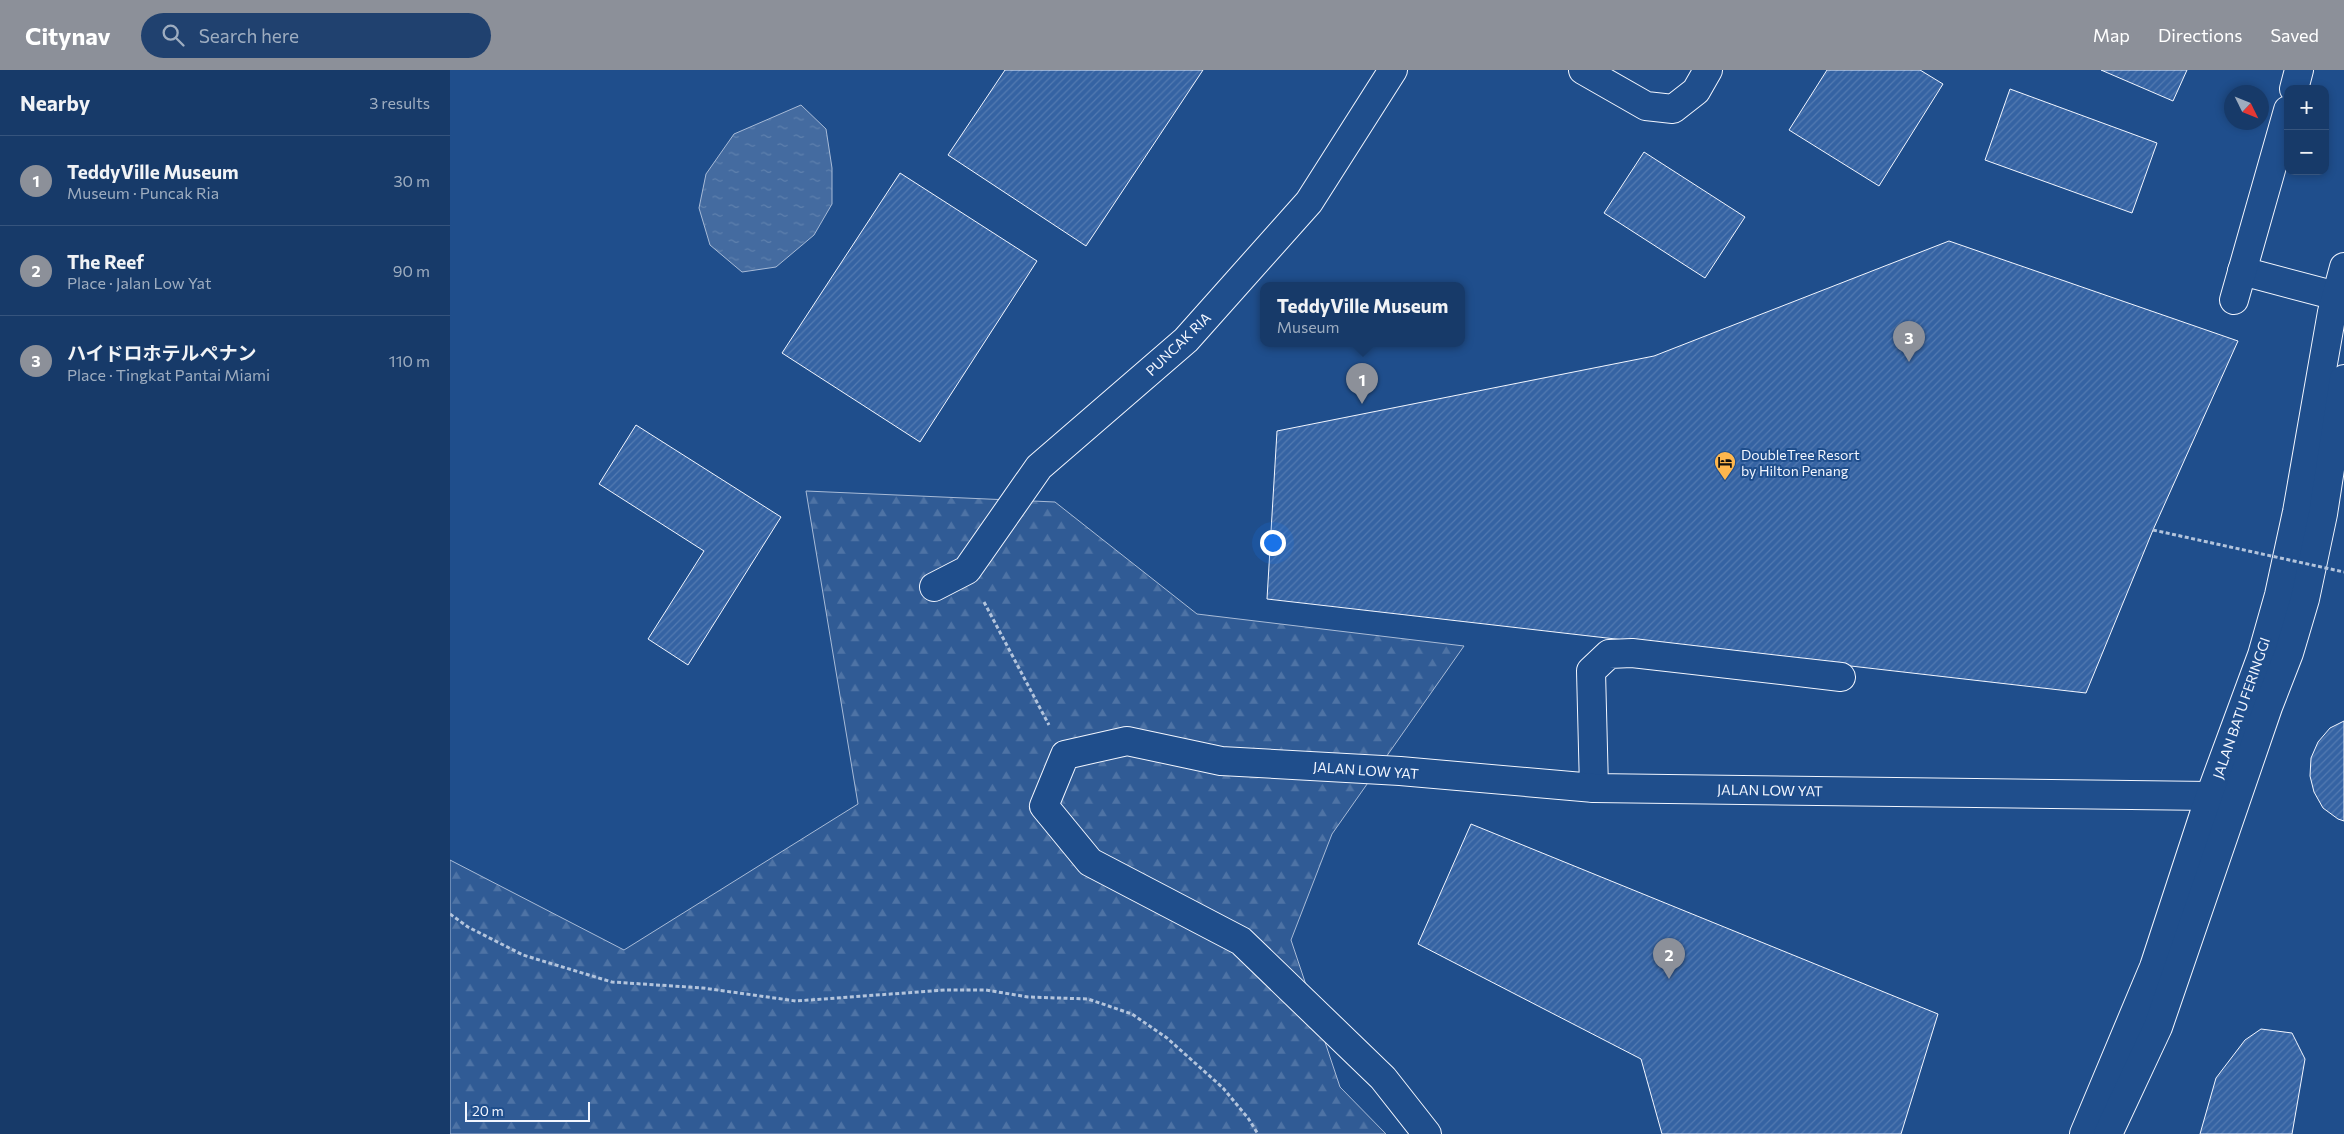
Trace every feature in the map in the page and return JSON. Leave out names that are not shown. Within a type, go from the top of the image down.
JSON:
[{"type":"street","name":"PUNCAK RIA","points":[[934,587],[967,570],[1039,468],[1186,340],[1309,202],[1393,70]]},
{"type":"street","points":[[1583,70],[1646,106],[1673,109],[1696,91],[1708,70]]},
{"type":"street","points":[[2295,85],[2299,70]]},
{"type":"street","points":[[2234,300],[2284,124]]},
{"type":"street","name":"JALAN BATU FERINGGI","points":[[2108,1134],[2158,1027],[2279,595],[2340,297],[2344,267]]},
{"type":"street","points":[[2242,272],[2340,297]]},
{"type":"street","name":"JALAN BATU FERINGGI","points":[[2084,1134],[2223,800],[2268,707],[2289,653],[2305,599],[2323,514],[2344,379]]},
{"type":"street","points":[[1594,788],[1592,671],[1609,654],[1632,653],[1841,676]]},
{"type":"street","name":"JALAN LOW YAT","points":[[1065,755],[1127,741],[1222,761],[1400,771],[1594,788],[2223,800]]},
{"type":"street","points":[[1065,755],[1044,806],[1090,862],[1241,941],[1382,1078],[1427,1134]]},
{"type":"path","points":[[2153,530],[2344,572]]},
{"type":"path","points":[[967,570],[1065,755]]},
{"type":"path","points":[[450,914],[468,927],[523,955],[612,982],[703,988],[796,1000],[945,990],[986,990],[1028,996],[1088,999],[1132,1014],[1167,1038],[1223,1088],[1248,1118],[1258,1134]]},
{"type":"green space","points":[[806,491],[1055,502],[1197,614],[1464,646],[1332,834],[1291,940],[1340,1087],[1386,1134],[450,1134],[450,860],[624,950],[858,804]]},
{"type":"water","points":[[801,105],[826,129],[832,168],[832,204],[814,235],[776,267],[742,272],[710,245],[699,208],[706,174],[734,134]]},
{"type":"building","points":[[1005,70],[1203,70],[1086,246],[948,155]]},
{"type":"building","points":[[1827,70],[1920,70],[1943,84],[1879,186],[1789,130]]},
{"type":"building","points":[[2101,70],[2187,70],[2173,101]]},
{"type":"building","points":[[2010,89],[2157,143],[2132,213],[1985,160]]},
{"type":"building","points":[[1644,152],[1745,217],[1705,278],[1604,213]]},
{"type":"building","points":[[900,173],[1037,261],[920,442],[782,353]]},
{"type":"building","name":"DoubleTree Resort by Hilton Penang","points":[[1949,241],[2238,341],[2153,530],[2086,693],[1267,599],[1277,431],[1654,356]]},
{"type":"building","points":[[636,425],[781,517],[688,665],[648,639],[704,551],[599,484]]},
{"type":"building","points":[[2344,721],[2344,821],[2323,808],[2314,792],[2310,776],[2311,758],[2318,742],[2330,728]]},
{"type":"building","points":[[1471,824],[1938,1014],[1901,1134],[1662,1134],[1641,1059],[1418,944]]},
{"type":"building","points":[[2261,1029],[2292,1033],[2305,1059],[2292,1134],[2200,1134],[2216,1078],[2245,1040]]},
{"type":"place","name":"ハイドロホテルペナン","points":[[1909,362]]},
{"type":"place","name":"TeddyVille Museum","points":[[1362,404]]},
{"type":"place","name":"DoubleTree Resort by Hilton Penang","points":[[1725,481]]},
{"type":"place","name":"The Reef","points":[[1669,979]]}]
